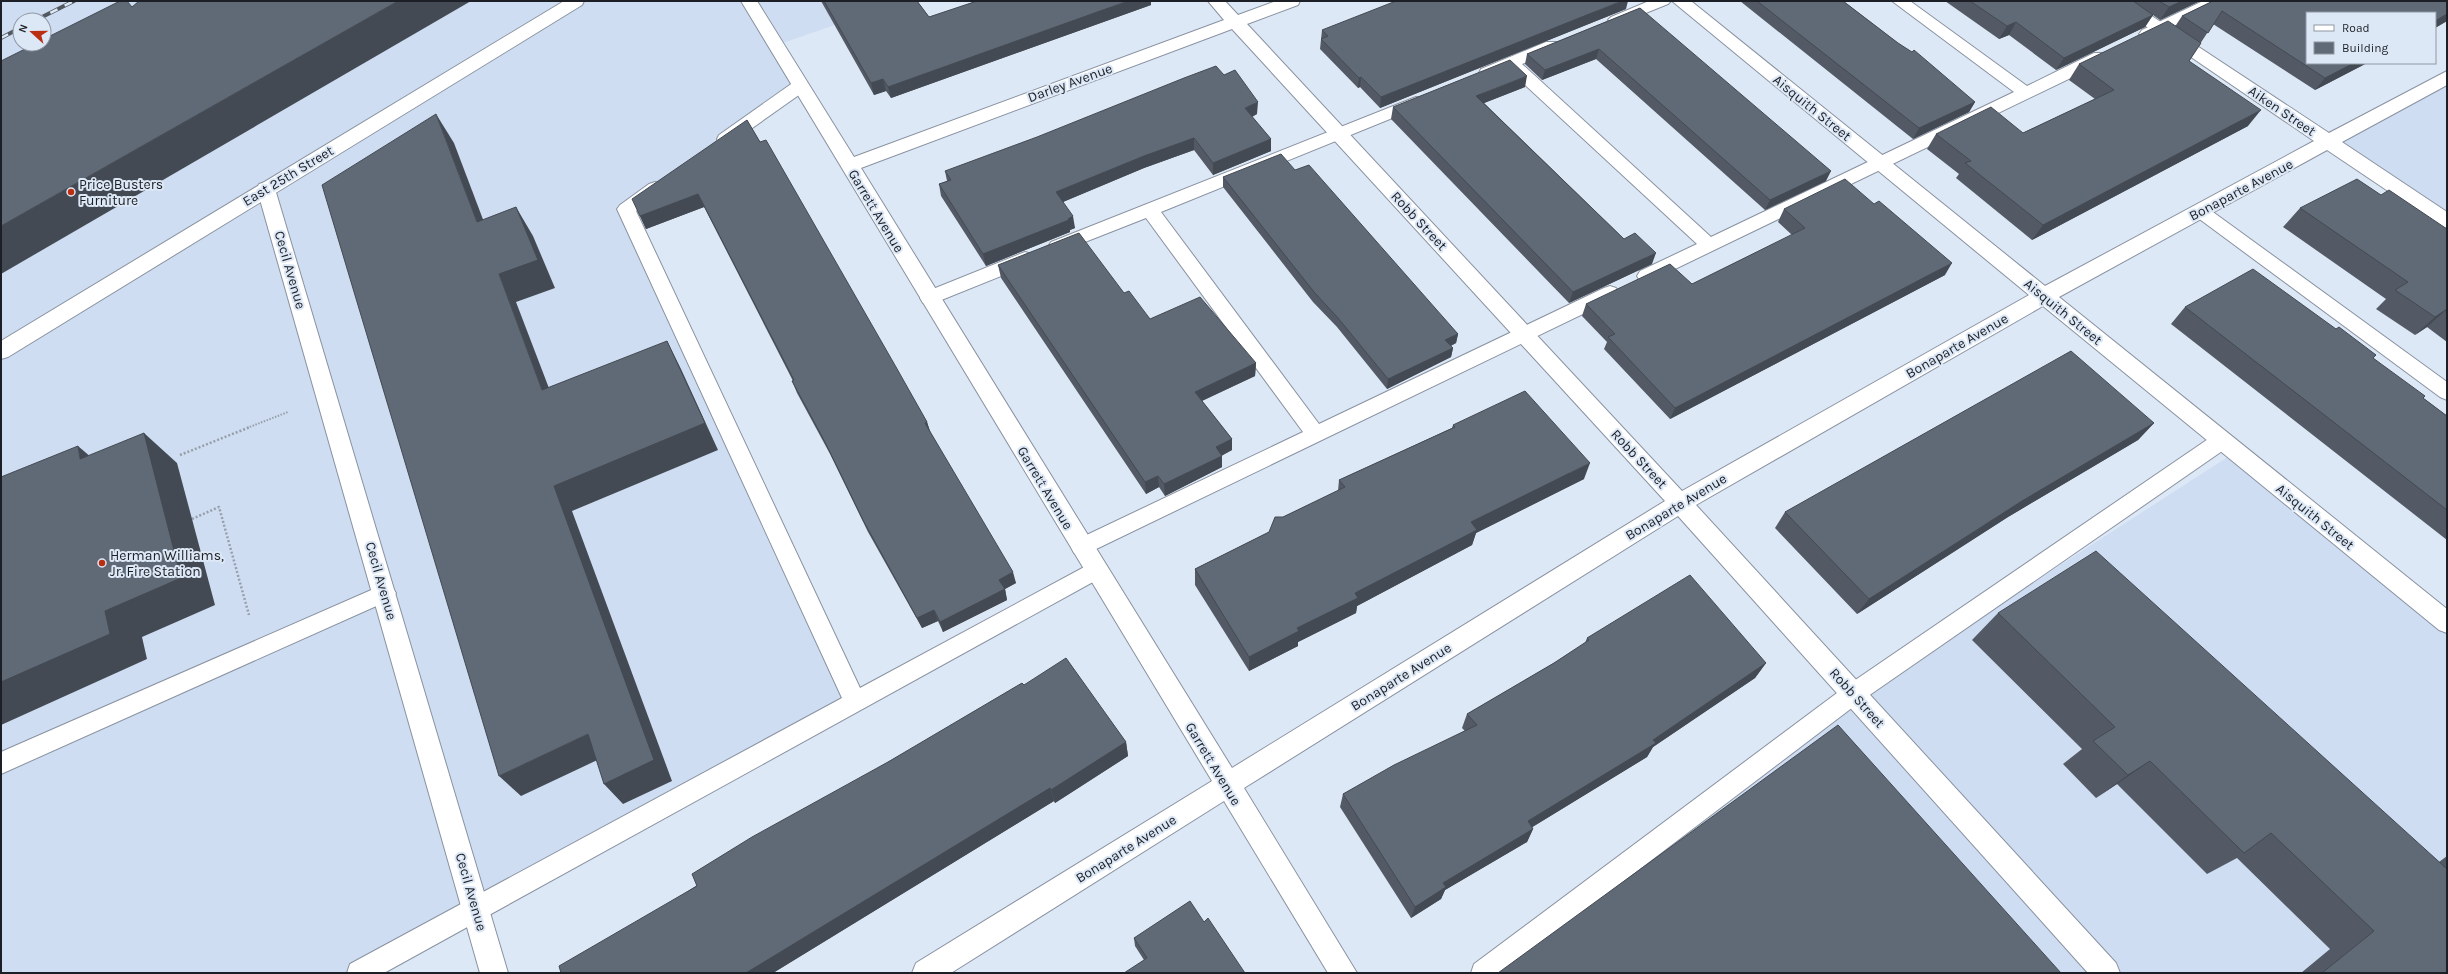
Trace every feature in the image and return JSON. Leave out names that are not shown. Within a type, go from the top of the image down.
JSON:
[{"type":"street","name":"East 25th Street","points":[[1,351],[576,1]]},
{"type":"street","name":"Garrett Avenue","points":[[748,1],[1226,786],[1343,973]]},
{"type":"street","name":"Robb Street","points":[[1216,1],[1680,503],[2106,973]]},
{"type":"street","name":"Darley Avenue","points":[[848,166],[1292,1]]},
{"type":"street","name":"Aisquith Street","points":[[1680,1],[2447,623]]},
{"type":"street","name":"Aiken Street","points":[[2117,1],[2447,221]]},
{"type":"street","name":"Bonaparte Avenue","points":[[926,973],[1680,503],[2044,296],[2329,143],[2447,77]]},
{"type":"street","name":"Cecil Avenue","points":[[266,189],[385,593],[494,973]]},
{"type":"lane","points":[[1598,28],[1663,1]]},
{"type":"lane","points":[[1900,1],[2026,93]]},
{"type":"lane","points":[[1080,547],[1881,164],[2215,1]]},
{"type":"lane","points":[[1475,78],[1569,39]]},
{"type":"lane","points":[[1511,63],[1710,246]]},
{"type":"lane","points":[[710,150],[800,86]]},
{"type":"lane","points":[[929,298],[1339,134],[1432,95]]},
{"type":"lane","points":[[671,177],[626,209],[855,702]]},
{"type":"lane","points":[[1149,209],[1316,435]]},
{"type":"lane","points":[[2200,211],[2447,392]]},
{"type":"lane","points":[[1483,973],[1853,694],[2221,441]]},
{"type":"lane","points":[[359,973],[1095,570]]},
{"type":"lane","points":[[1,763],[385,593]]},
{"type":"path","points":[[180,455],[288,412]]},
{"type":"path","points":[[192,520],[219,507],[249,615]]},
{"type":"shaded area","points":[[1,1],[904,1],[777,45],[802,83],[622,207],[863,701],[361,973],[1,973]]},
{"type":"shaded area","points":[[2447,76],[2447,218],[2320,135]]},
{"type":"shaded area","points":[[2240,449],[2447,618],[2447,973],[1483,973],[1887,677]]},
{"type":"building","points":[[120,1],[127,1],[132,7],[139,1],[398,1],[1,226],[1,61],[19,52],[52,52],[52,35]]},
{"type":"building","points":[[824,1],[917,1],[929,17],[977,1],[1128,1],[888,87],[883,79],[871,83]]},
{"type":"building","points":[[1396,1],[1622,1],[1381,97],[1361,77],[1359,78],[1321,39],[1328,36],[1322,30]]},
{"type":"building","points":[[1757,1],[1843,1],[1898,43],[1912,52],[1914,50],[1975,102],[1919,128]]},
{"type":"building","points":[[1970,1],[2133,1],[2153,15],[2064,58],[2016,22],[2007,26]]},
{"type":"building","points":[[2159,1],[2182,1],[2169,7]]},
{"type":"building","points":[[2213,1],[2447,1],[2447,14],[2436,20],[2436,12],[2306,12],[2306,64],[2352,64],[2325,78],[2222,11],[2208,33],[2182,16]]},
{"type":"building","points":[[1640,8],[1831,171],[1770,200],[1599,49],[1545,70],[1527,54]]},
{"type":"building","points":[[2168,21],[2201,43],[2189,61],[2261,110],[2043,225],[1965,163],[1971,161],[1936,134],[1991,107],[2023,133],[2114,90],[2079,64]]},
{"type":"building","points":[[1510,60],[1527,76],[1476,96],[1624,239],[1635,233],[1656,253],[1573,292],[1393,107]]},
{"type":"building","points":[[1216,66],[1224,75],[1235,70],[1258,102],[1245,108],[1271,139],[1213,163],[1194,138],[1144,156],[1056,192],[1073,216],[1068,219],[1069,220],[983,254],[939,184],[951,180],[945,171],[1037,137]]},
{"type":"building","points":[[436,114],[477,222],[516,207],[538,260],[499,274],[542,390],[667,341],[705,423],[554,486],[654,760],[604,784],[588,734],[499,776],[322,185]]},
{"type":"building","points":[[747,120],[760,142],[766,140],[927,422],[925,423],[1013,572],[999,580],[1005,589],[940,622],[934,610],[917,618],[863,520],[825,442],[792,381],[794,380],[698,194],[640,216],[632,199]]},
{"type":"building","points":[[1281,154],[1295,170],[1309,165],[1458,334],[1445,340],[1453,348],[1388,379],[1338,318],[1314,292],[1223,177]]},
{"type":"building","points":[[1845,179],[1874,204],[1879,201],[1952,263],[1675,408],[1608,337],[1615,334],[1586,304],[1670,264],[1692,284],[1805,228],[1784,209]]},
{"type":"building","points":[[2357,179],[2381,195],[2389,190],[2447,229],[2447,309],[2435,317],[2395,290],[2408,282],[2300,208]]},
{"type":"building","points":[[1079,233],[1124,293],[1129,291],[1150,319],[1200,297],[1256,363],[1195,392],[1232,439],[1216,447],[1222,456],[1164,484],[1158,476],[1145,482],[998,265]]},
{"type":"building","points":[[2253,269],[2336,329],[2339,327],[2376,355],[2373,358],[2425,396],[2423,398],[2447,416],[2447,510],[2185,307]]},
{"type":"building","points":[[2071,351],[2154,423],[2022,501],[1869,599],[1785,512]]},
{"type":"building","points":[[1525,391],[1590,463],[1471,522],[1477,530],[1355,593],[1358,598],[1297,628],[1299,631],[1249,657],[1195,569],[1269,532],[1275,517],[1283,517],[1345,487],[1339,480],[1455,427],[1453,425]]},
{"type":"building","name":"Herman Williams, Jr. Fire Station","points":[[144,433],[181,578],[105,611],[110,634],[1,682],[1,477],[78,446],[80,459]]},
{"type":"building","points":[[2096,551],[2447,869],[2447,973],[2322,973],[2374,931],[2271,833],[2244,853],[2150,761],[2128,775],[2093,741],[2115,727],[1998,613]]},
{"type":"building","points":[[1690,575],[1766,663],[1653,740],[1656,743],[1528,821],[1533,829],[1443,883],[1446,887],[1415,907],[1343,794],[1394,765],[1477,725],[1467,714],[1554,663],[1589,640],[1587,638]]},
{"type":"building","points":[[1066,658],[1126,742],[1051,790],[1050,788],[746,973],[561,973],[559,966],[697,886],[692,874],[752,837],[888,762],[1022,683],[1024,685]]},
{"type":"building","points":[[1838,725],[2061,973],[1498,973]]},
{"type":"building","points":[[1190,901],[1204,922],[1208,918],[1245,973],[1124,973],[1147,958],[1134,938]]},
{"type":"railway","points":[[52,12],[74,1]]},
{"type":"railway","points":[[1,38],[12,32]]},
{"type":"place","name":"Price Busters Furniture","points":[[71,192]]},
{"type":"place","name":"Herman Williams, Jr. Fire Station","points":[[102,563]]}]
